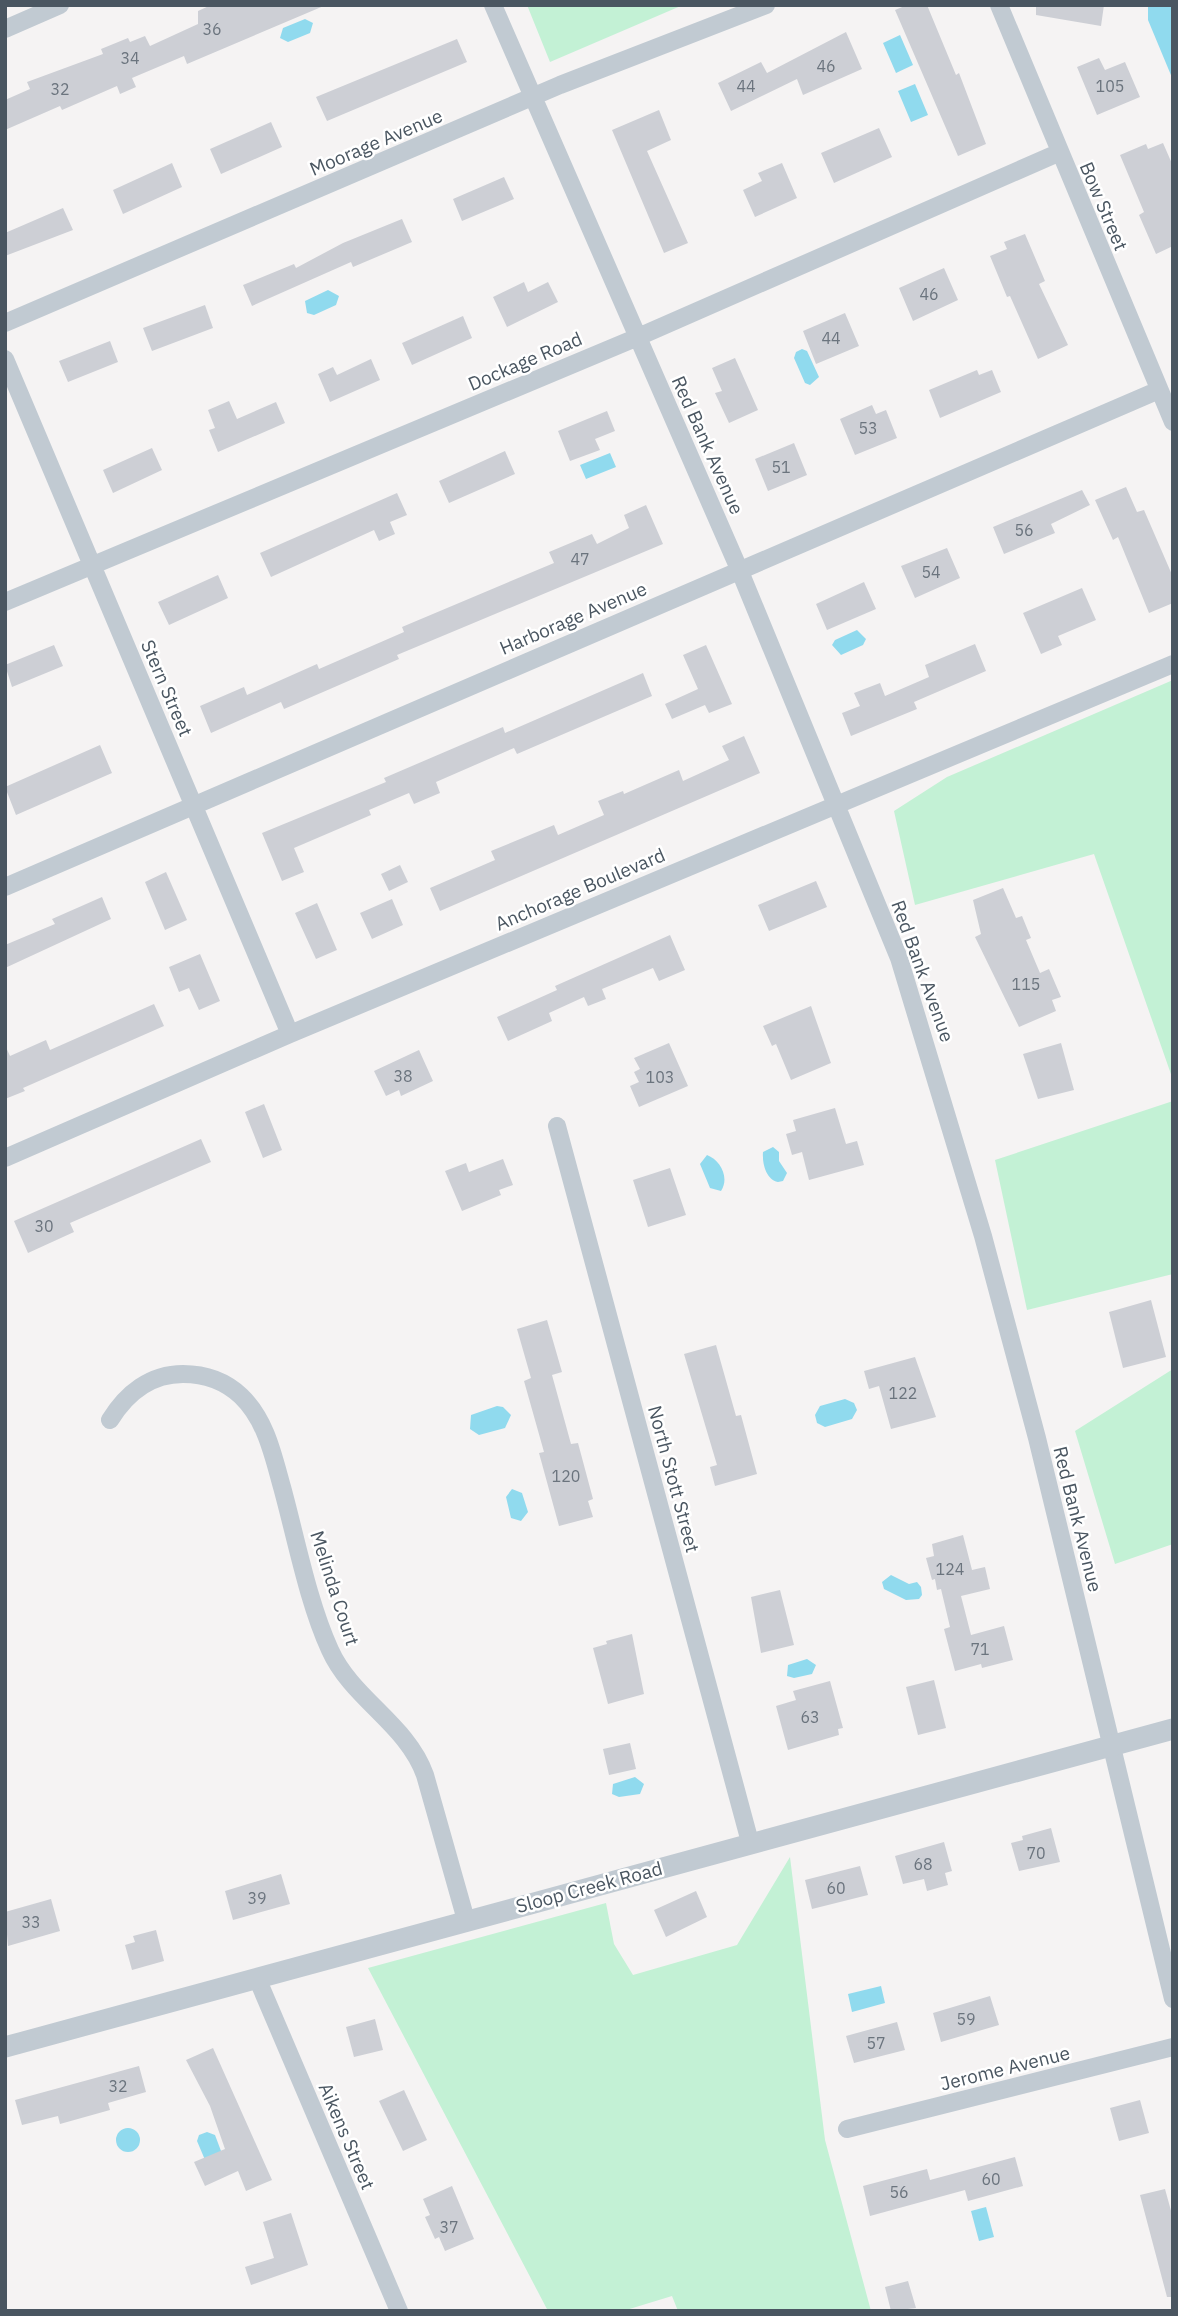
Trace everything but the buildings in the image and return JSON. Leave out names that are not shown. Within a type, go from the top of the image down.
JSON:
[{"type":"street","points":[[5,29],[60,5]]},
{"type":"street","name":"Red Bank Avenue","points":[[493,5],[739,569],[899,958],[928,1046],[1037,1438],[1173,1999]]},
{"type":"street","name":"Moorage Avenue","points":[[5,323],[532,97],[766,5]]},
{"type":"street","name":"Bow Street","points":[[999,5],[1058,153],[1173,422]]},
{"type":"street","name":"Dockage Road","points":[[5,602],[638,337],[1058,153]]},
{"type":"street","name":"Stern Street","points":[[5,359],[290,1034]]},
{"type":"street","name":"Harborage Avenue","points":[[5,887],[1159,390]]},
{"type":"street","name":"Anchorage Boulevard","points":[[5,1158],[290,1034],[1173,664]]},
{"type":"street","name":"North Stott Street","points":[[557,1126],[750,1842]]},
{"type":"street","name":"Melinda Court","points":[[110,1420],[131,1392],[162,1377],[180,1374],[197,1375],[220,1382],[241,1397],[253,1410],[270,1445],[330,1651],[350,1682],[416,1754],[425,1775],[466,1920]]},
{"type":"street","name":"Sloop Creek Road","points":[[5,2047],[1173,1729]]},
{"type":"street","name":"Aikens Street","points":[[257,1978],[398,2311]]},
{"type":"street","name":"Jerome Avenue","points":[[847,2129],[1173,2047]]},
{"type":"green space","points":[[527,5],[683,5],[550,62]]},
{"type":"green space","points":[[1173,680],[1173,1080],[1094,854],[915,905],[894,811],[947,777]]},
{"type":"green space","points":[[1173,1101],[1173,1274],[1027,1310],[995,1160]]},
{"type":"green space","points":[[1173,1369],[1173,1544],[1115,1564],[1075,1431]]},
{"type":"green space","points":[[790,1857],[825,2140],[871,2311],[678,2311],[672,2296],[623,2311],[548,2311],[368,1968],[606,1903],[614,1944],[633,1975],[737,1945]]},
{"type":"water","points":[[1148,5],[1173,5],[1173,80],[1148,20]]},
{"type":"water","points":[[305,19],[313,23],[310,33],[288,42],[280,38],[283,28]]},
{"type":"water","points":[[900,35],[913,65],[896,73],[883,43]]},
{"type":"water","points":[[915,84],[928,115],[911,122],[898,91]]},
{"type":"water","points":[[328,290],[339,296],[336,305],[314,315],[307,313],[305,301]]},
{"type":"water","points":[[802,349],[807,351],[819,377],[810,385],[805,383],[794,358],[796,352]]},
{"type":"water","points":[[610,453],[616,467],[586,479],[580,465]]},
{"type":"water","points":[[857,630],[866,639],[863,645],[841,655],[832,645],[835,640]]},
{"type":"water","points":[[773,1147],[779,1152],[779,1161],[787,1173],[783,1181],[770,1178],[764,1166],[763,1152]]},
{"type":"water","points":[[707,1155],[716,1161],[724,1175],[721,1191],[710,1188],[700,1164]]},
{"type":"water","points":[[845,1399],[854,1403],[857,1410],[852,1419],[825,1427],[817,1423],[815,1415],[820,1406]]},
{"type":"water","points":[[497,1406],[503,1407],[511,1415],[505,1428],[479,1435],[470,1429],[471,1415]]},
{"type":"water","points":[[512,1489],[522,1493],[528,1512],[521,1521],[511,1518],[506,1497]]},
{"type":"water","points":[[891,1575],[909,1584],[917,1582],[922,1595],[919,1599],[906,1600],[884,1589],[882,1582]]},
{"type":"water","points":[[807,1659],[816,1665],[812,1674],[794,1678],[787,1676],[788,1665]]},
{"type":"water","points":[[635,1777],[644,1784],[640,1794],[619,1797],[612,1794],[613,1784]]},
{"type":"water","points":[[881,1986],[885,2003],[852,2012],[848,1994]]},
{"type":"water","points":[[128,2128],[137,2131],[140,2140],[137,2149],[128,2152],[119,2149],[116,2140],[119,2131]]},
{"type":"water","points":[[207,2132],[215,2135],[224,2159],[208,2167],[197,2141],[199,2135]]},
{"type":"water","points":[[986,2207],[994,2237],[979,2241],[971,2211]]}]
